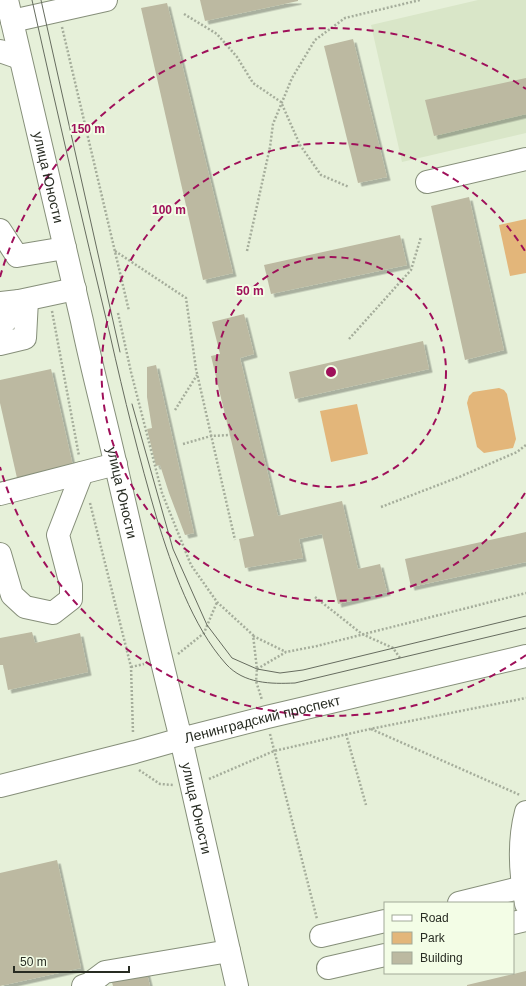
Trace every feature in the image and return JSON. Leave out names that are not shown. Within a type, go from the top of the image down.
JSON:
[{"type":"main road","name":"улица Юности","points":[[7,0],[12,21],[10,55],[65,248],[75,289],[90,362],[116,464],[160,659],[181,739],[237,986]]},
{"type":"main road","points":[[12,21],[106,0]]},
{"type":"main road","points":[[427,182],[526,158]]},
{"type":"main road","points":[[0,230],[17,256],[65,248]]},
{"type":"main road","points":[[10,314],[49,295],[75,289]]},
{"type":"main road","points":[[0,494],[116,464]]},
{"type":"main road","points":[[0,554],[12,595],[25,607],[53,613],[70,599],[71,585],[58,535],[82,473]]},
{"type":"main road","name":"Ленинградский проспект","points":[[0,786],[267,717],[526,656]]},
{"type":"main road","points":[[468,902],[524,896],[520,860],[522,834],[526,812]]},
{"type":"main road","points":[[514,923],[526,920]]},
{"type":"main road","points":[[322,936],[384,921]]},
{"type":"main road","points":[[83,986],[105,972],[229,951]]},
{"type":"main road","points":[[328,968],[384,955]]},
{"type":"path","points":[[247,251],[270,147],[273,124],[292,78],[315,40],[345,18],[420,0]]},
{"type":"path","points":[[58,11],[129,311]]},
{"type":"path","points":[[184,14],[217,34],[237,58],[253,83],[281,102],[300,145],[321,175],[349,187]]},
{"type":"path","points":[[349,339],[411,270],[421,237]]},
{"type":"path","points":[[115,251],[186,298],[197,375],[235,540]]},
{"type":"path","points":[[49,295],[82,473]]},
{"type":"path","points":[[118,313],[131,372],[162,493],[191,565],[217,602],[253,635],[286,652]]},
{"type":"path","points":[[175,410],[197,375]]},
{"type":"path","points":[[182,444],[211,436],[230,435]]},
{"type":"path","points":[[381,507],[459,477],[517,452],[526,445]]},
{"type":"path","points":[[90,503],[131,667],[132,720],[138,770],[160,784],[192,786],[274,751],[346,734],[526,698]]},
{"type":"path","points":[[253,635],[257,669],[286,652],[317,646],[526,593]]},
{"type":"path","points":[[315,597],[362,634],[393,648],[400,658]]},
{"type":"path","points":[[131,667],[180,654],[204,632],[217,602]]},
{"type":"path","points":[[370,729],[526,797]]},
{"type":"path","points":[[346,734],[366,805]]},
{"type":"path","points":[[274,751],[322,936]]},
{"type":"shaded area","points":[[478,0],[526,0],[526,133],[402,162],[371,25]]},
{"type":"green space","points":[[526,219],[526,273],[510,276],[499,225]]},
{"type":"green space","points":[[499,388],[504,390],[507,394],[516,439],[513,448],[484,453],[477,447],[467,403],[469,396],[473,392]]},
{"type":"green space","points":[[357,404],[368,454],[331,462],[320,411]]},
{"type":"building","points":[[200,0],[298,0],[298,1],[205,21]]},
{"type":"building","points":[[167,3],[233,273],[203,280],[141,8]]},
{"type":"building","points":[[353,39],[387,177],[358,183],[324,46]]},
{"type":"building","points":[[526,78],[526,114],[434,136],[425,100]]},
{"type":"building","points":[[469,197],[504,350],[465,360],[431,206]]},
{"type":"building","points":[[400,235],[407,265],[271,294],[264,265]]},
{"type":"building","points":[[244,314],[254,354],[240,358],[278,516],[342,501],[358,569],[380,564],[387,592],[338,604],[322,534],[299,539],[303,558],[245,568],[239,539],[254,536],[211,356],[220,354],[212,322]]},
{"type":"building","points":[[423,341],[429,369],[295,399],[289,372]]},
{"type":"building","points":[[156,365],[194,533],[185,535],[160,465],[156,466],[147,429],[152,428],[147,397],[147,367]]},
{"type":"building","points":[[51,369],[73,466],[17,478],[0,403],[0,380]]},
{"type":"building","points":[[526,532],[526,562],[411,587],[405,559]]},
{"type":"building","points":[[32,632],[35,643],[80,633],[88,672],[8,690],[3,665],[0,665],[0,638]]},
{"type":"building","points":[[57,860],[81,968],[0,986],[0,873]]},
{"type":"building","points":[[146,970],[150,986],[113,986],[111,979]]},
{"type":"building","points":[[526,971],[526,986],[467,986],[467,985]]},
{"type":"tram line","points":[[32,0],[70,168],[150,496],[176,576],[193,614],[214,649],[226,664],[241,676],[267,683],[295,683],[526,628]]},
{"type":"tram line","points":[[41,0],[120,352]]},
{"type":"tram line","points":[[132,404],[173,549],[207,625],[232,658],[257,669],[280,673],[303,670],[526,616]]}]
